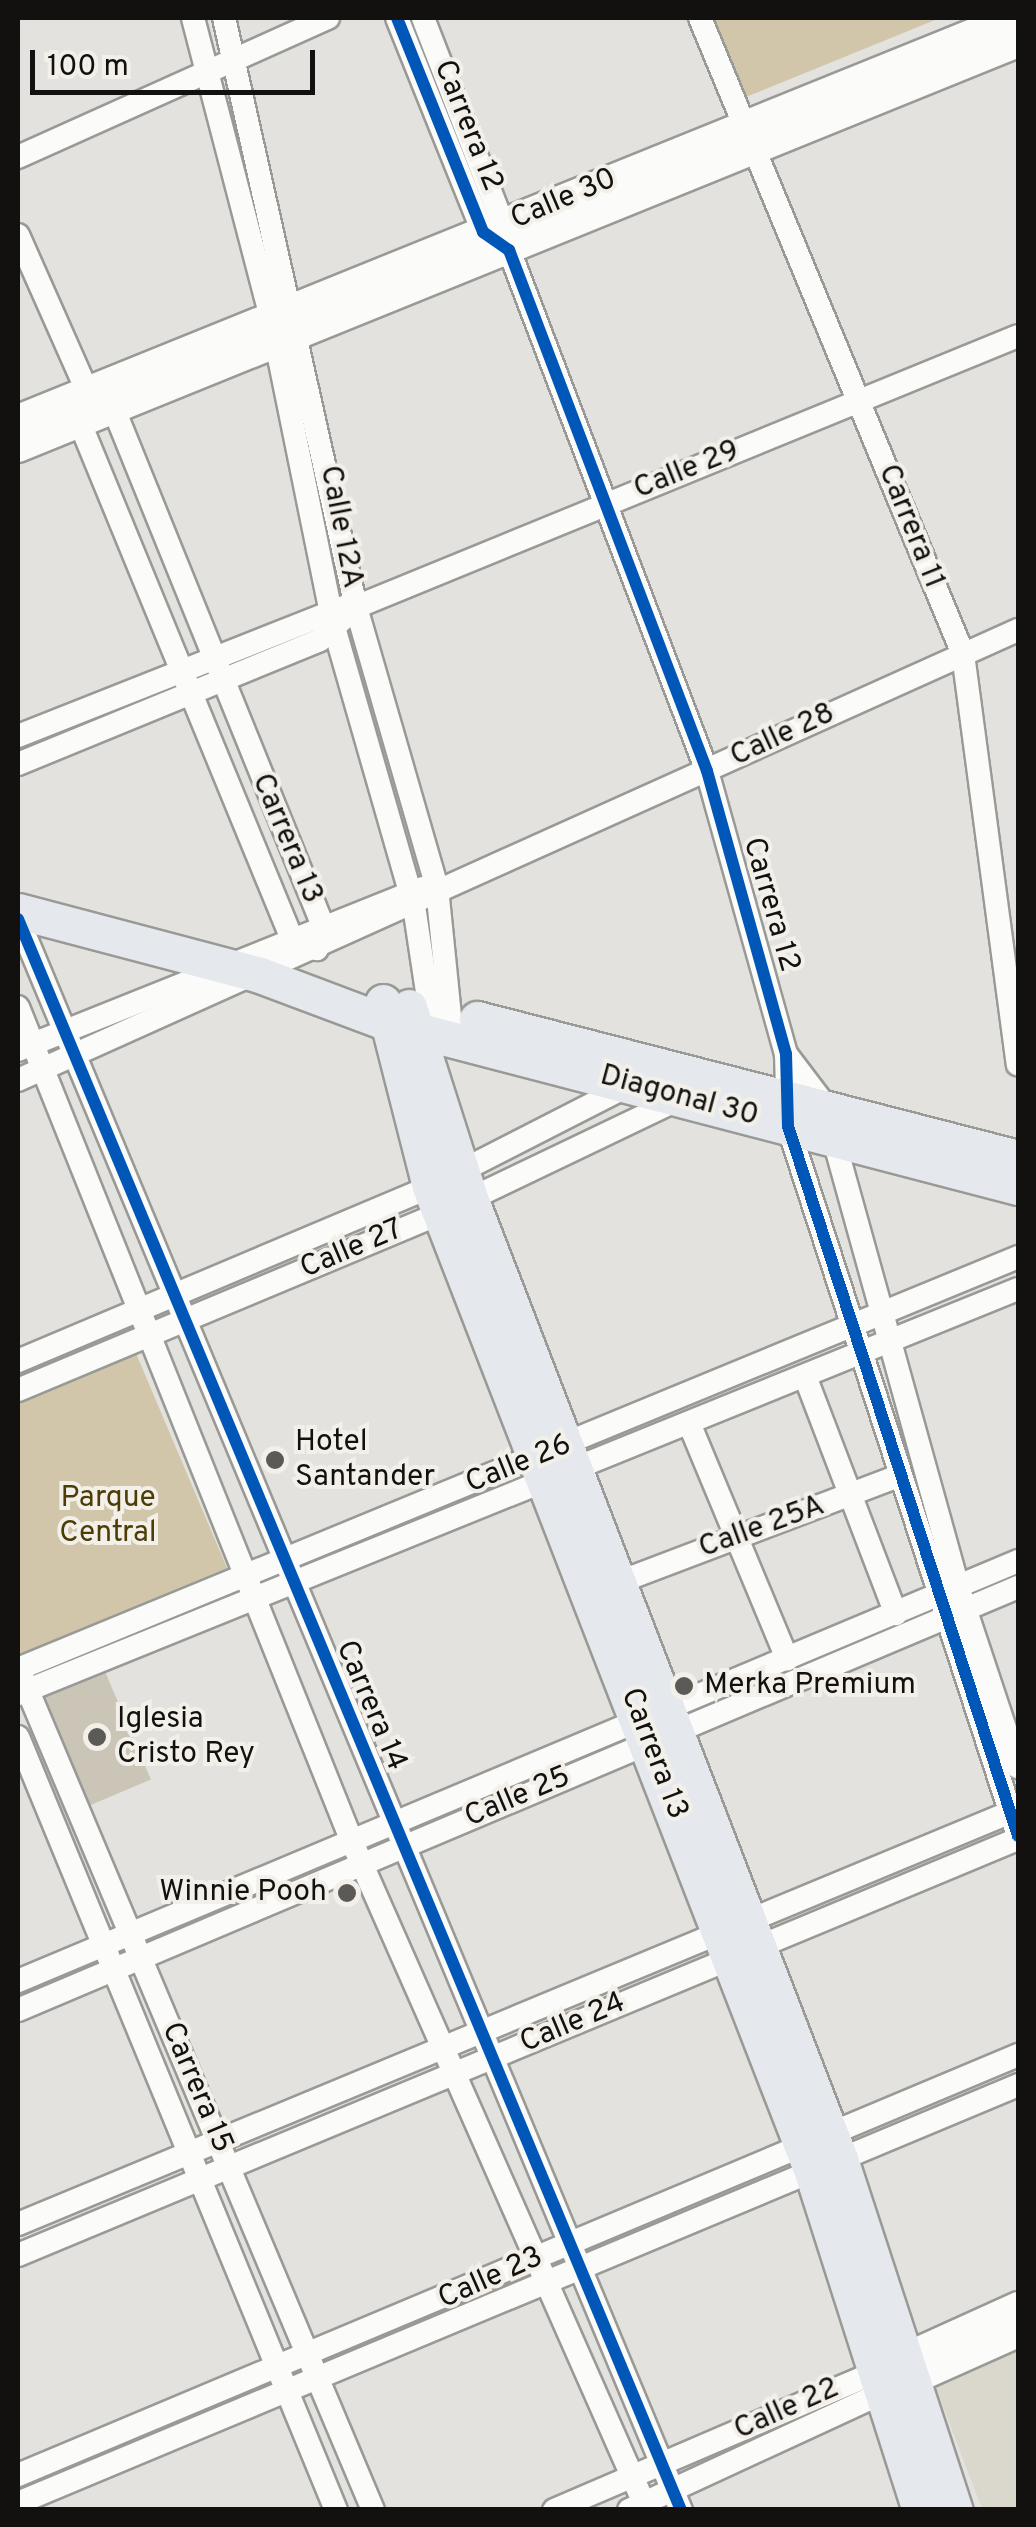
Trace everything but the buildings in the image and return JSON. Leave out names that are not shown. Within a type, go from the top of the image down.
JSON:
[{"type":"main road","name":"Diagonal 30","points":[[18,911],[342,1000],[786,1110],[1018,1158]]},
{"type":"main road","name":"Diagonal 30","points":[[420,1019],[629,1085],[682,1098],[786,1110]]},
{"type":"main road","name":"Carrera 13","points":[[420,1019],[451,1192],[560,1462],[820,2152],[891,2377],[920,2510]]},
{"type":"main road","name":"Diagonal 30","points":[[826,1119],[1018,1187]]},
{"type":"main road","name":"Carrera 13","points":[[560,1462],[622,1581],[658,1725]]},
{"type":"main road","name":"Carrera 13","points":[[891,2377],[956,2510]]},
{"type":"street","name":"Calle 12A","points":[[192,18],[282,314],[356,607],[437,888],[420,1019]]},
{"type":"street","name":"Calle 12A","points":[[224,18],[282,314]]},
{"type":"street","points":[[18,157],[328,18]]},
{"type":"street","name":"Carrera 12","points":[[397,18],[508,250],[707,771],[786,1054],[786,1110],[863,1340],[939,1608],[1015,1811],[1018,1838]]},
{"type":"street","name":"Carrera 12","points":[[424,18],[496,227]]},
{"type":"street","name":"Carrera 11","points":[[700,18],[963,654],[1012,934],[1018,1064]]},
{"type":"street","points":[[1011,18],[1018,31]]},
{"type":"street","name":"Calle 30","points":[[18,448],[113,407],[290,344],[508,250],[746,136],[1011,18]]},
{"type":"street","name":"Calle 30","points":[[18,420],[496,227],[1018,43]]},
{"type":"street","points":[[18,235],[87,391],[113,407]]},
{"type":"street","name":"Calle 29","points":[[18,736],[211,655],[332,617],[1018,336]]},
{"type":"street","name":"Calle 12A","points":[[290,344],[332,617],[411,897],[420,1019]]},
{"type":"street","points":[[80,423],[87,391]]},
{"type":"street","name":"Carrera 13","points":[[80,423],[292,938],[320,938],[113,407]]},
{"type":"street","name":"Calle 29","points":[[18,764],[221,681],[332,617]]},
{"type":"street","name":"Calle 28","points":[[18,1080],[74,1057],[243,971],[707,771],[1018,630]]},
{"type":"street","name":"Carrera 14","points":[[18,919],[286,1572],[586,2270],[666,2464],[676,2500]]},
{"type":"street","name":"Calle 28","points":[[25,1047],[63,1030],[243,971],[292,938]]},
{"type":"street","points":[[18,1008],[25,1047],[40,1070],[134,1311],[251,1586],[358,1855],[544,2290],[634,2477],[640,2507]]},
{"type":"street","name":"Carrera 12","points":[[786,1054],[826,1119],[962,1598],[1018,1767]]},
{"type":"street","name":"Calle 27","points":[[18,1390],[182,1322],[451,1192],[629,1085]]},
{"type":"street","name":"Calle 27","points":[[18,1360],[171,1296],[451,1192],[682,1098]]},
{"type":"street","name":"Calle 26","points":[[560,1462],[689,1423],[805,1376],[863,1340],[882,1319],[1018,1257]]},
{"type":"street","name":"Calle 26","points":[[18,1668],[251,1586],[863,1340],[890,1342],[1018,1289]]},
{"type":"street","points":[[805,1376],[896,1614]]},
{"type":"street","points":[[689,1423],[787,1659]]},
{"type":"street","name":"Calle 25A","points":[[622,1581],[901,1475]]},
{"type":"street","name":"Calle 25","points":[[18,2010],[140,1959],[358,1855],[392,1823],[658,1725],[939,1608],[1018,1562]]},
{"type":"street","name":"Calle 26","points":[[23,1692],[251,1586]]},
{"type":"street","name":"Calle 25","points":[[962,1598],[1018,1587]]},
{"type":"street","name":"Calle 25","points":[[18,1981],[129,1932],[358,1855],[402,1847],[787,1659],[896,1614],[939,1608]]},
{"type":"street","name":"Carrera 15","points":[[18,1668],[23,1692],[230,2166],[374,2510]]},
{"type":"street","name":"Carrera 15","points":[[18,1736],[196,2180],[336,2510]]},
{"type":"street","name":"Calle 24","points":[[18,2255],[495,2056],[1015,1811]]},
{"type":"street","name":"Calle 24","points":[[18,2224],[482,2032],[1018,1838]]},
{"type":"street","name":"Calle 23","points":[[18,2507],[544,2290],[1018,2055]]},
{"type":"street","name":"Calle 23","points":[[18,2476],[310,2358],[574,2243],[820,2152],[1018,2085]]},
{"type":"street","name":"Calle 22","points":[[640,2507],[676,2500],[1018,2306]]},
{"type":"street","name":"Calle 22","points":[[554,2510],[891,2377],[1018,2332]]},
{"type":"shaded area","points":[[1018,2350],[1018,2509],[982,2509],[935,2385]]},
{"type":"green space","points":[[707,18],[940,18],[741,99]]},
{"type":"green space","name":"Parque Central","points":[[135,1351],[227,1568],[20,1654],[18,1400]]},
{"type":"cycle path","points":[[397,18],[483,232],[509,250],[707,771],[786,1054],[788,1126],[1018,1836]]},
{"type":"cycle path","points":[[18,919],[681,2510]]},
{"type":"place","name":"Hotel Santander","points":[[275,1460]]},
{"type":"place","name":"Merka Premium","points":[[684,1686]]},
{"type":"place","name":"Iglesia Cristo Rey","points":[[97,1737]]},
{"type":"place","name":"Winnie Pooh","points":[[347,1893]]}]
